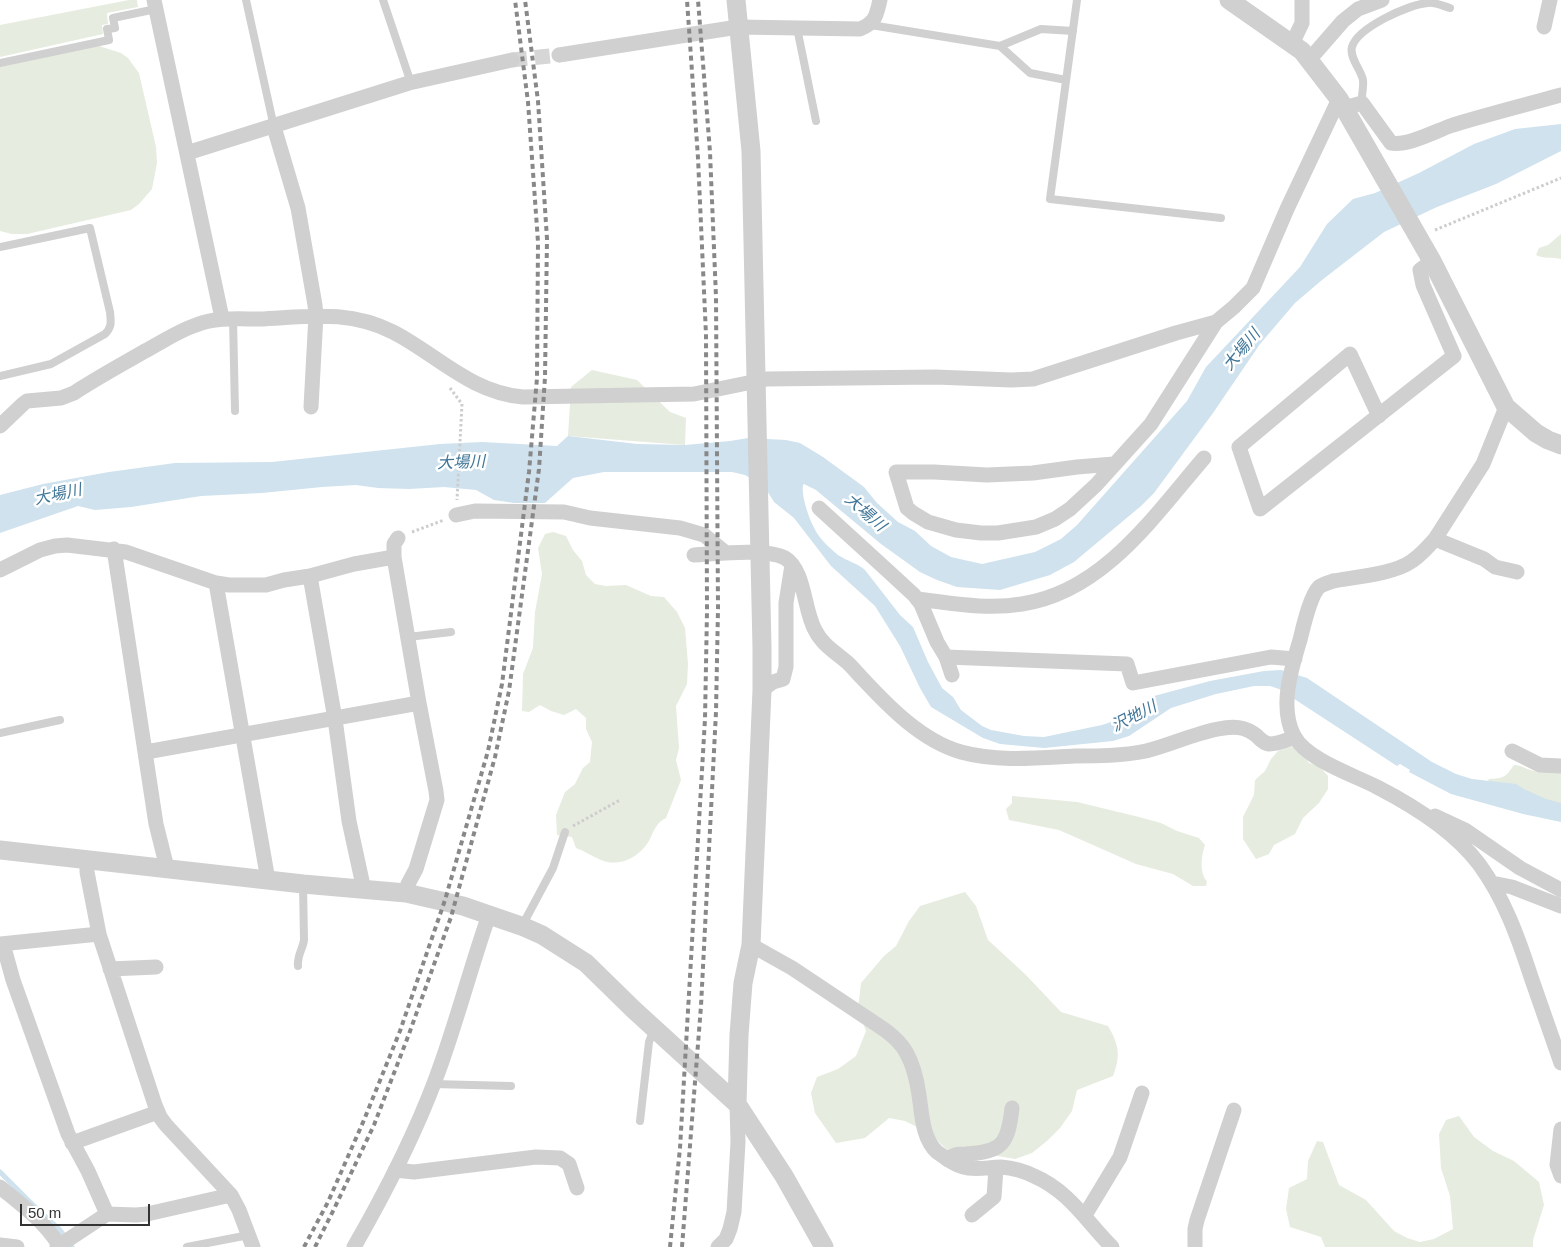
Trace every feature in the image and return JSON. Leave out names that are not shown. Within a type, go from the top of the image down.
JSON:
[{"type":"street","points":[[718,1247],[726,1239],[734,1212],[738,1142],[739,1035],[742,983],[750,945],[762,690],[751,151],[736,0]]},
{"type":"street","points":[[559,56],[738,26],[860,29],[871,24],[877,13],[880,0]]},
{"type":"street","points":[[1229,0],[1292,44],[1310,60],[1341,103],[1432,261],[1506,407],[1536,434],[1561,445]]},
{"type":"street","points":[[1292,44],[1302,23],[1302,0]]},
{"type":"street","points":[[1310,60],[1344,21],[1358,9],[1382,0]]},
{"type":"street","points":[[1544,27],[1550,0]]},
{"type":"street","points":[[156,5],[187,153],[227,318]]},
{"type":"street","points":[[187,153],[411,83],[512,60]]},
{"type":"street","points":[[1341,103],[1362,104],[1391,143],[1397,144],[1452,125],[1561,95]]},
{"type":"street","points":[[1114,464],[1033,473],[988,475],[896,472],[908,508],[913,514],[928,522],[956,530],[998,533],[1036,527],[1070,510],[1114,464],[1151,424],[1216,322],[1253,288],[1287,209],[1341,103]]},
{"type":"street","points":[[274,126],[298,208],[316,315],[311,407]]},
{"type":"street","points":[[1379,416],[1350,354],[1239,447],[1260,509],[1379,416],[1454,356],[1423,285],[1420,270],[1432,261]]},
{"type":"street","points":[[0,426],[28,401],[61,398],[74,393],[181,331],[204,322],[227,318],[258,319],[316,315],[351,318],[391,331],[465,378],[482,387],[514,397],[694,394],[756,384],[767,378],[935,377],[1033,379],[1216,322]]},
{"type":"street","points":[[1506,407],[1483,464],[1435,539],[1413,560],[1401,567],[1333,581],[1318,588],[1306,616],[1294,663],[1287,702],[1289,719],[1295,737],[1320,760],[1376,786],[1415,808],[1465,830],[1520,868],[1561,890]]},
{"type":"street","points":[[917,599],[954,605],[994,607],[1021,605],[1045,600],[1068,590],[1087,580],[1137,537],[1204,458]]},
{"type":"street","points":[[457,507],[475,511],[564,512],[590,518],[680,528],[704,535],[726,553]]},
{"type":"street","points":[[819,508],[921,604],[937,642],[946,657],[952,675]]},
{"type":"street","points":[[398,538],[394,544],[394,557],[437,800],[416,869],[408,884],[406,893]]},
{"type":"street","points":[[1435,539],[1484,558],[1496,567],[1517,572]]},
{"type":"street","points":[[0,570],[40,550],[67,545],[114,549],[216,583],[254,586],[310,576],[354,564],[394,557]]},
{"type":"street","points":[[114,549],[156,824],[167,868]]},
{"type":"street","points":[[694,555],[726,553],[767,554],[784,558],[792,565],[803,587],[808,613],[814,628],[826,646],[850,665],[889,705],[918,730],[938,742],[962,752],[999,757],[1026,758],[1128,754],[1168,744],[1192,735],[1231,727],[1240,727],[1252,733],[1263,742],[1270,744],[1295,737]]},
{"type":"street","points":[[762,690],[783,678],[786,667],[786,603],[792,565]]},
{"type":"street","points":[[310,576],[335,719],[349,821],[364,890]]},
{"type":"street","points":[[216,583],[268,880]]},
{"type":"street","points":[[946,657],[1127,664],[1133,683],[1271,657],[1294,663]]},
{"type":"street","points":[[146,752],[419,703]]},
{"type":"street","points":[[1512,751],[1540,765],[1561,766]]},
{"type":"street","points":[[1415,808],[1458,842],[1478,863],[1492,883],[1516,933],[1561,1062]]},
{"type":"street","points":[[0,850],[303,884],[406,893],[463,906],[522,926],[558,944],[586,963],[654,1029],[737,1104],[784,1176],[824,1247]]},
{"type":"street","points":[[87,859],[88,881],[99,934],[158,1112],[166,1125],[231,1195],[251,1241]]},
{"type":"street","points":[[1492,883],[1512,887],[1561,906]]},
{"type":"street","points":[[354,1247],[383,1195],[434,1084],[489,914]]},
{"type":"street","points":[[99,934],[2,944],[13,980],[72,1143],[88,1171],[107,1214]]},
{"type":"street","points":[[750,945],[792,968],[898,1040],[906,1052],[911,1065],[919,1094],[922,1121],[927,1138],[936,1150],[948,1160],[964,1168],[1007,1168],[1035,1176],[1063,1194],[1085,1215],[1112,1247]]},
{"type":"street","points":[[110,969],[156,967]]},
{"type":"street","points":[[1085,1215],[1120,1157],[1142,1093]]},
{"type":"street","points":[[948,1160],[955,1154],[983,1152],[998,1147],[1008,1135],[1012,1108]]},
{"type":"street","points":[[1195,1247],[1197,1220],[1234,1110]]},
{"type":"street","points":[[72,1143],[158,1112]]},
{"type":"street","points":[[1561,1129],[1557,1165],[1561,1176]]},
{"type":"street","points":[[395,1170],[414,1172],[536,1157],[560,1158],[569,1164],[577,1188]]},
{"type":"street","points":[[972,1215],[994,1197],[996,1168]]},
{"type":"street","points":[[0,1187],[34,1214],[59,1245],[107,1214],[147,1214],[231,1195]]},
{"type":"street","points":[[0,1245],[17,1247]]},
{"type":"lane","points":[[246,0],[274,126]]},
{"type":"lane","points":[[383,0],[411,83]]},
{"type":"lane","points":[[1077,0],[1050,199],[1221,218]]},
{"type":"lane","points":[[1362,104],[1362,80],[1352,50],[1353,45],[1364,32],[1390,16],[1418,4],[1430,2],[1450,8]]},
{"type":"lane","points":[[0,63],[108,40],[107,29],[115,28],[113,18],[156,5]]},
{"type":"lane","points":[[871,24],[1000,46],[1041,29],[1072,31]]},
{"type":"lane","points":[[798,28],[816,121]]},
{"type":"lane","points":[[1000,46],[1030,73],[1066,80]]},
{"type":"lane","points":[[0,247],[90,228],[110,312],[111,324],[110,329],[105,334],[51,364],[0,376]]},
{"type":"lane","points":[[227,318],[235,411]]},
{"type":"lane","points":[[408,637],[451,632]]},
{"type":"lane","points":[[0,733],[60,720]]},
{"type":"lane","points":[[522,926],[553,868],[565,832]]},
{"type":"lane","points":[[298,966],[299,952],[304,940],[303,884]]},
{"type":"lane","points":[[640,1121],[649,1042],[654,1029]]},
{"type":"lane","points":[[434,1084],[511,1086]]},
{"type":"lane","points":[[187,1247],[251,1241]]},
{"type":"path","points":[[1416,234],[1561,178]]},
{"type":"path","points":[[398,538],[457,507],[462,404],[451,388],[443,382]]},
{"type":"path","points":[[565,832],[586,818],[620,800]]},
{"type":"shaded area","points":[[137,0],[138,7],[107,13],[108,24],[102,25],[103,34],[0,57],[0,25]]},
{"type":"shaded area","points":[[99,46],[121,53],[128,58],[139,73],[156,147],[157,163],[152,189],[131,210],[27,234],[12,234],[0,231],[0,67]]},
{"type":"shaded area","points":[[1561,234],[1561,259],[1536,255],[1539,248],[1548,245]]},
{"type":"shaded area","points":[[592,370],[637,380],[670,412],[686,418],[685,445],[568,436],[571,387]]},
{"type":"shaded area","points":[[553,532],[566,536],[573,550],[582,561],[586,575],[595,584],[606,586],[626,585],[651,596],[664,597],[677,612],[685,628],[688,664],[687,684],[676,706],[679,748],[676,760],[681,780],[666,818],[654,829],[650,839],[641,851],[630,859],[623,861],[608,862],[601,860],[576,848],[572,837],[557,835],[556,815],[565,792],[575,784],[583,768],[590,762],[592,742],[586,729],[586,718],[576,709],[564,715],[540,705],[529,712],[522,711],[523,674],[533,648],[535,612],[542,574],[538,548],[545,534]]},
{"type":"shaded area","points":[[1290,747],[1297,748],[1309,763],[1319,766],[1328,776],[1328,789],[1319,803],[1303,818],[1295,834],[1274,845],[1269,854],[1256,859],[1243,839],[1243,817],[1254,795],[1255,780],[1265,771],[1271,759],[1278,751]]},
{"type":"shaded area","points":[[1514,765],[1538,772],[1561,769],[1561,806],[1486,784],[1489,779],[1504,776]]},
{"type":"shaded area","points":[[1012,796],[1077,802],[1161,823],[1177,831],[1199,838],[1205,845],[1202,854],[1202,864],[1204,878],[1207,882],[1206,886],[1193,886],[1173,874],[1136,864],[1059,830],[1009,820],[1006,809],[1012,803]]},
{"type":"shaded area","points":[[965,892],[976,906],[988,940],[1025,974],[1061,1012],[1108,1026],[1118,1050],[1113,1076],[1077,1090],[1072,1111],[1060,1128],[1032,1153],[1015,1159],[992,1155],[974,1162],[951,1154],[931,1134],[905,1121],[889,1118],[865,1138],[836,1143],[815,1113],[811,1093],[817,1077],[838,1069],[856,1056],[866,1031],[858,1009],[861,983],[884,956],[896,946],[909,921],[920,906]]},
{"type":"shaded area","points":[[1459,1116],[1474,1137],[1493,1151],[1514,1161],[1539,1182],[1544,1205],[1533,1240],[1533,1247],[1325,1247],[1321,1237],[1290,1227],[1286,1209],[1289,1188],[1307,1179],[1308,1161],[1317,1141],[1323,1142],[1339,1185],[1366,1200],[1394,1231],[1420,1242],[1434,1239],[1453,1229],[1450,1196],[1441,1168],[1439,1134],[1446,1120]]},
{"type":"water","points":[[1561,124],[1561,151],[1496,184],[1437,207],[1384,232],[1295,303],[1260,344],[1213,413],[1154,493],[1074,562],[1050,575],[1000,590],[957,587],[920,572],[881,544],[816,490],[804,484],[803,490],[810,518],[821,538],[838,555],[865,570],[900,615],[913,627],[942,688],[953,697],[961,710],[982,726],[991,730],[1024,736],[1044,737],[1102,725],[1126,717],[1154,696],[1210,681],[1264,671],[1281,670],[1307,678],[1432,762],[1456,774],[1472,779],[1516,784],[1546,799],[1561,803],[1561,822],[1523,814],[1451,794],[1409,772],[1410,770],[1400,764],[1397,766],[1279,689],[1270,686],[1254,686],[1216,694],[1171,708],[1129,736],[1113,741],[1044,748],[1000,744],[983,738],[931,707],[900,646],[875,606],[831,566],[794,518],[774,502],[764,486],[745,475],[732,472],[604,472],[573,478],[545,503],[514,503],[494,500],[476,490],[444,487],[378,488],[356,485],[201,496],[131,507],[95,510],[78,506],[0,533],[0,495],[43,484],[175,463],[272,462],[440,444],[482,442],[557,446],[568,436],[637,444],[685,445],[748,438],[786,440],[800,443],[864,487],[877,503],[898,522],[915,531],[931,546],[951,557],[982,564],[1035,552],[1061,539],[1077,525],[1187,401],[1206,367],[1300,267],[1327,224],[1353,199],[1375,193],[1419,173],[1474,144],[1515,129]]},
{"type":"waterway","points":[[0,1172],[38,1210]]},
{"type":"waterway","points":[[45,1216],[60,1230],[72,1247]]},
{"type":"tunnel","points":[[512,60],[559,55]]},
{"type":"railway","points":[[304,1247],[328,1202],[400,1031],[445,900],[488,751],[502,684],[529,472],[537,378],[538,242],[528,102],[515,0]]},
{"type":"railway","points":[[315,1247],[374,1125],[451,917],[495,757],[509,691],[539,469],[545,377],[547,239],[538,101],[525,0]]},
{"type":"railway","points":[[670,1247],[680,1148],[705,719],[707,611],[706,335],[698,158],[687,0]]},
{"type":"railway","points":[[682,1247],[701,1006],[716,712],[718,609],[716,297],[710,152],[698,0]]},
{"type":"water label","name":"大場川","points":[[1242,350]]},
{"type":"water label","name":"大場川","points":[[461,463]]},
{"type":"water label","name":"大場川","points":[[58,495]]},
{"type":"water label","name":"大場川","points":[[865,513]]},
{"type":"water label","name":"沢地川","points":[[1134,717]]}]
